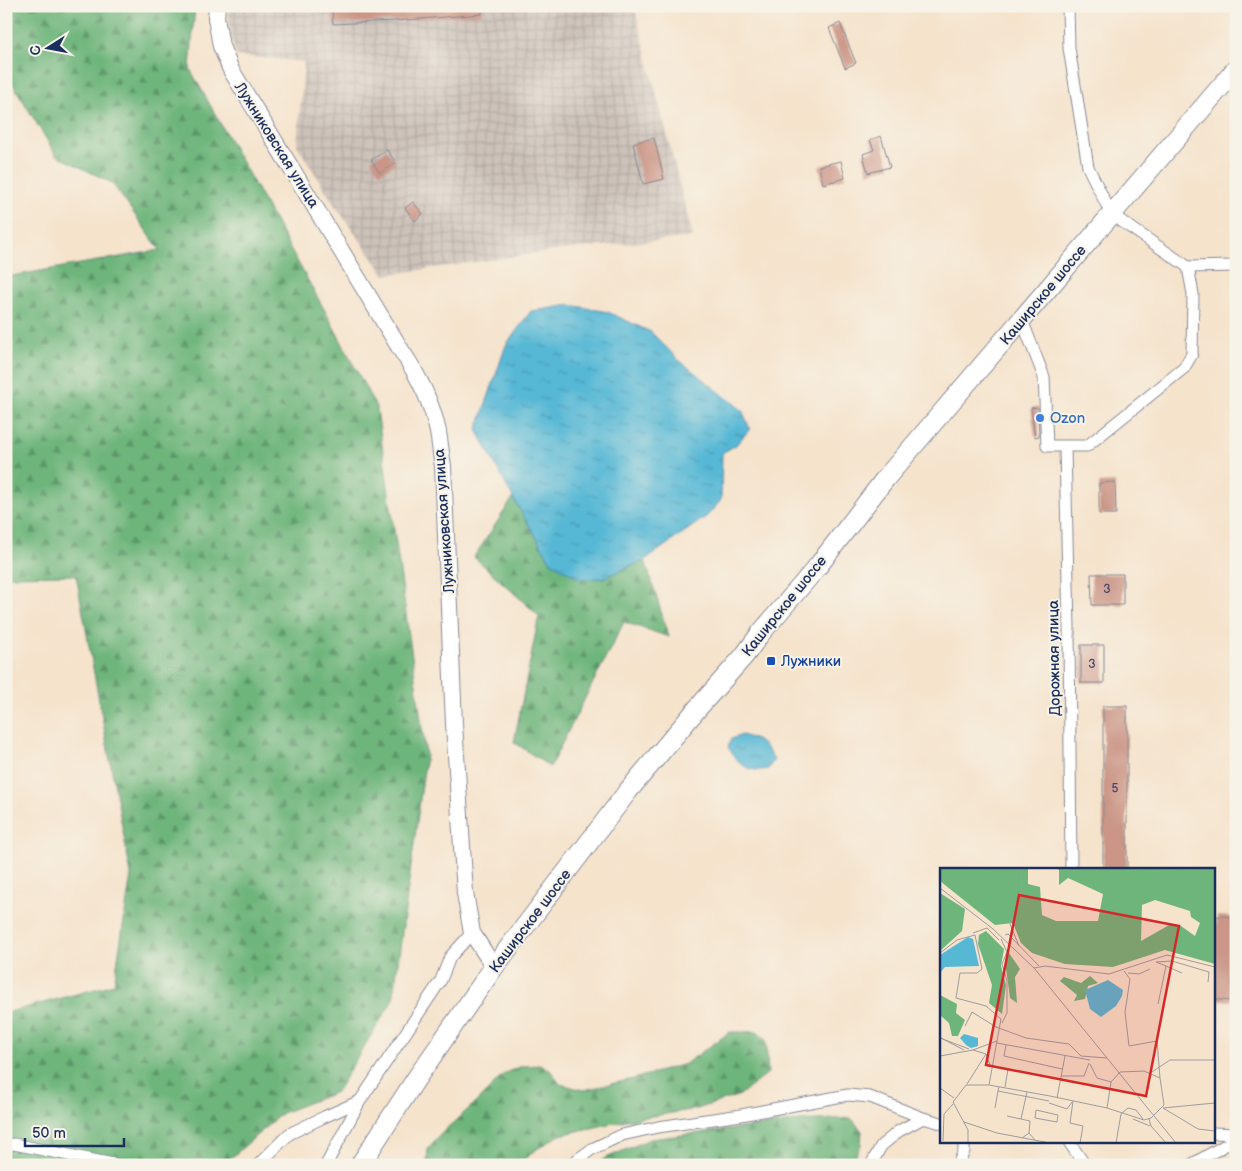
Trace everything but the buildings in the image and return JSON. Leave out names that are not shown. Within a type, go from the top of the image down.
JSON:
[{"type":"main road","name":"Каширское шоссе","points":[[360,1165],[416,1079],[494,967],[628,791],[744,656],[760,634],[818,566],[885,479],[1236,69]]},
{"type":"street","name":"Лужниковская улица","points":[[216,6],[221,46],[230,70],[414,369],[426,395],[437,430],[443,466],[454,724],[465,893],[472,934],[494,967]]},
{"type":"street","points":[[1068,6],[1069,48],[1088,167],[1111,214],[1188,267],[1236,266]]},
{"type":"street","points":[[1022,320],[1044,377],[1047,446],[1087,446],[1184,368],[1192,354],[1193,294],[1188,267]]},
{"type":"street","name":"Дорожная улица","points":[[1065,447],[1071,868]]},
{"type":"street","points":[[326,1165],[360,1101],[441,980],[450,957],[472,934]]},
{"type":"street","points":[[570,1165],[592,1149],[622,1135],[658,1127],[741,1115],[848,1095],[870,1097],[940,1123]]},
{"type":"street","points":[[258,1165],[289,1134],[360,1101]]},
{"type":"street","points":[[871,1165],[881,1146],[899,1131],[923,1118]]},
{"type":"street","points":[[1214,1133],[1236,1134]]},
{"type":"street","points":[[1192,1165],[1236,1138]]},
{"type":"street","points":[[6,1145],[14,1144],[118,1165]]},
{"type":"street","points":[[958,1165],[964,1151],[964,1144]]},
{"type":"street","points":[[1070,1144],[1085,1165]]},
{"type":"shaded area","points":[[228,6],[634,6],[693,237],[559,250],[385,275],[336,207],[297,145],[304,62],[237,56],[230,35]]},
{"type":"green space","points":[[6,6],[195,6],[190,69],[329,318],[377,409],[426,755],[393,1000],[336,1092],[282,1113],[223,1165],[6,1165],[6,1013],[114,984],[131,875],[76,575],[6,576],[6,277],[160,250],[112,183],[56,155],[6,73]]},
{"type":"green space","points":[[513,498],[551,562],[603,578],[645,560],[669,637],[624,622],[550,767],[514,742],[539,616],[474,557]]},
{"type":"green space","points":[[730,1032],[757,1032],[766,1040],[768,1073],[740,1095],[697,1109],[627,1120],[560,1135],[537,1149],[517,1165],[437,1165],[427,1162],[428,1148],[505,1073],[522,1066],[541,1065],[550,1070],[560,1084],[584,1090],[633,1079],[685,1064]]},
{"type":"green space","points":[[851,1118],[862,1131],[861,1145],[850,1165],[595,1165],[604,1159],[650,1139],[800,1121]]},
{"type":"water","points":[[571,305],[608,312],[651,332],[680,361],[742,410],[750,429],[736,445],[722,453],[721,500],[707,516],[645,560],[603,578],[580,579],[551,562],[513,498],[477,430],[506,345],[531,311]]},
{"type":"water","points":[[742,735],[758,741],[767,750],[774,760],[768,769],[754,770],[744,766],[736,758],[728,747],[731,739]]},
{"type":"place","name":"Ozon","points":[[1040,418]]},
{"type":"place","name":"Лужники","points":[[771,661]]}]
